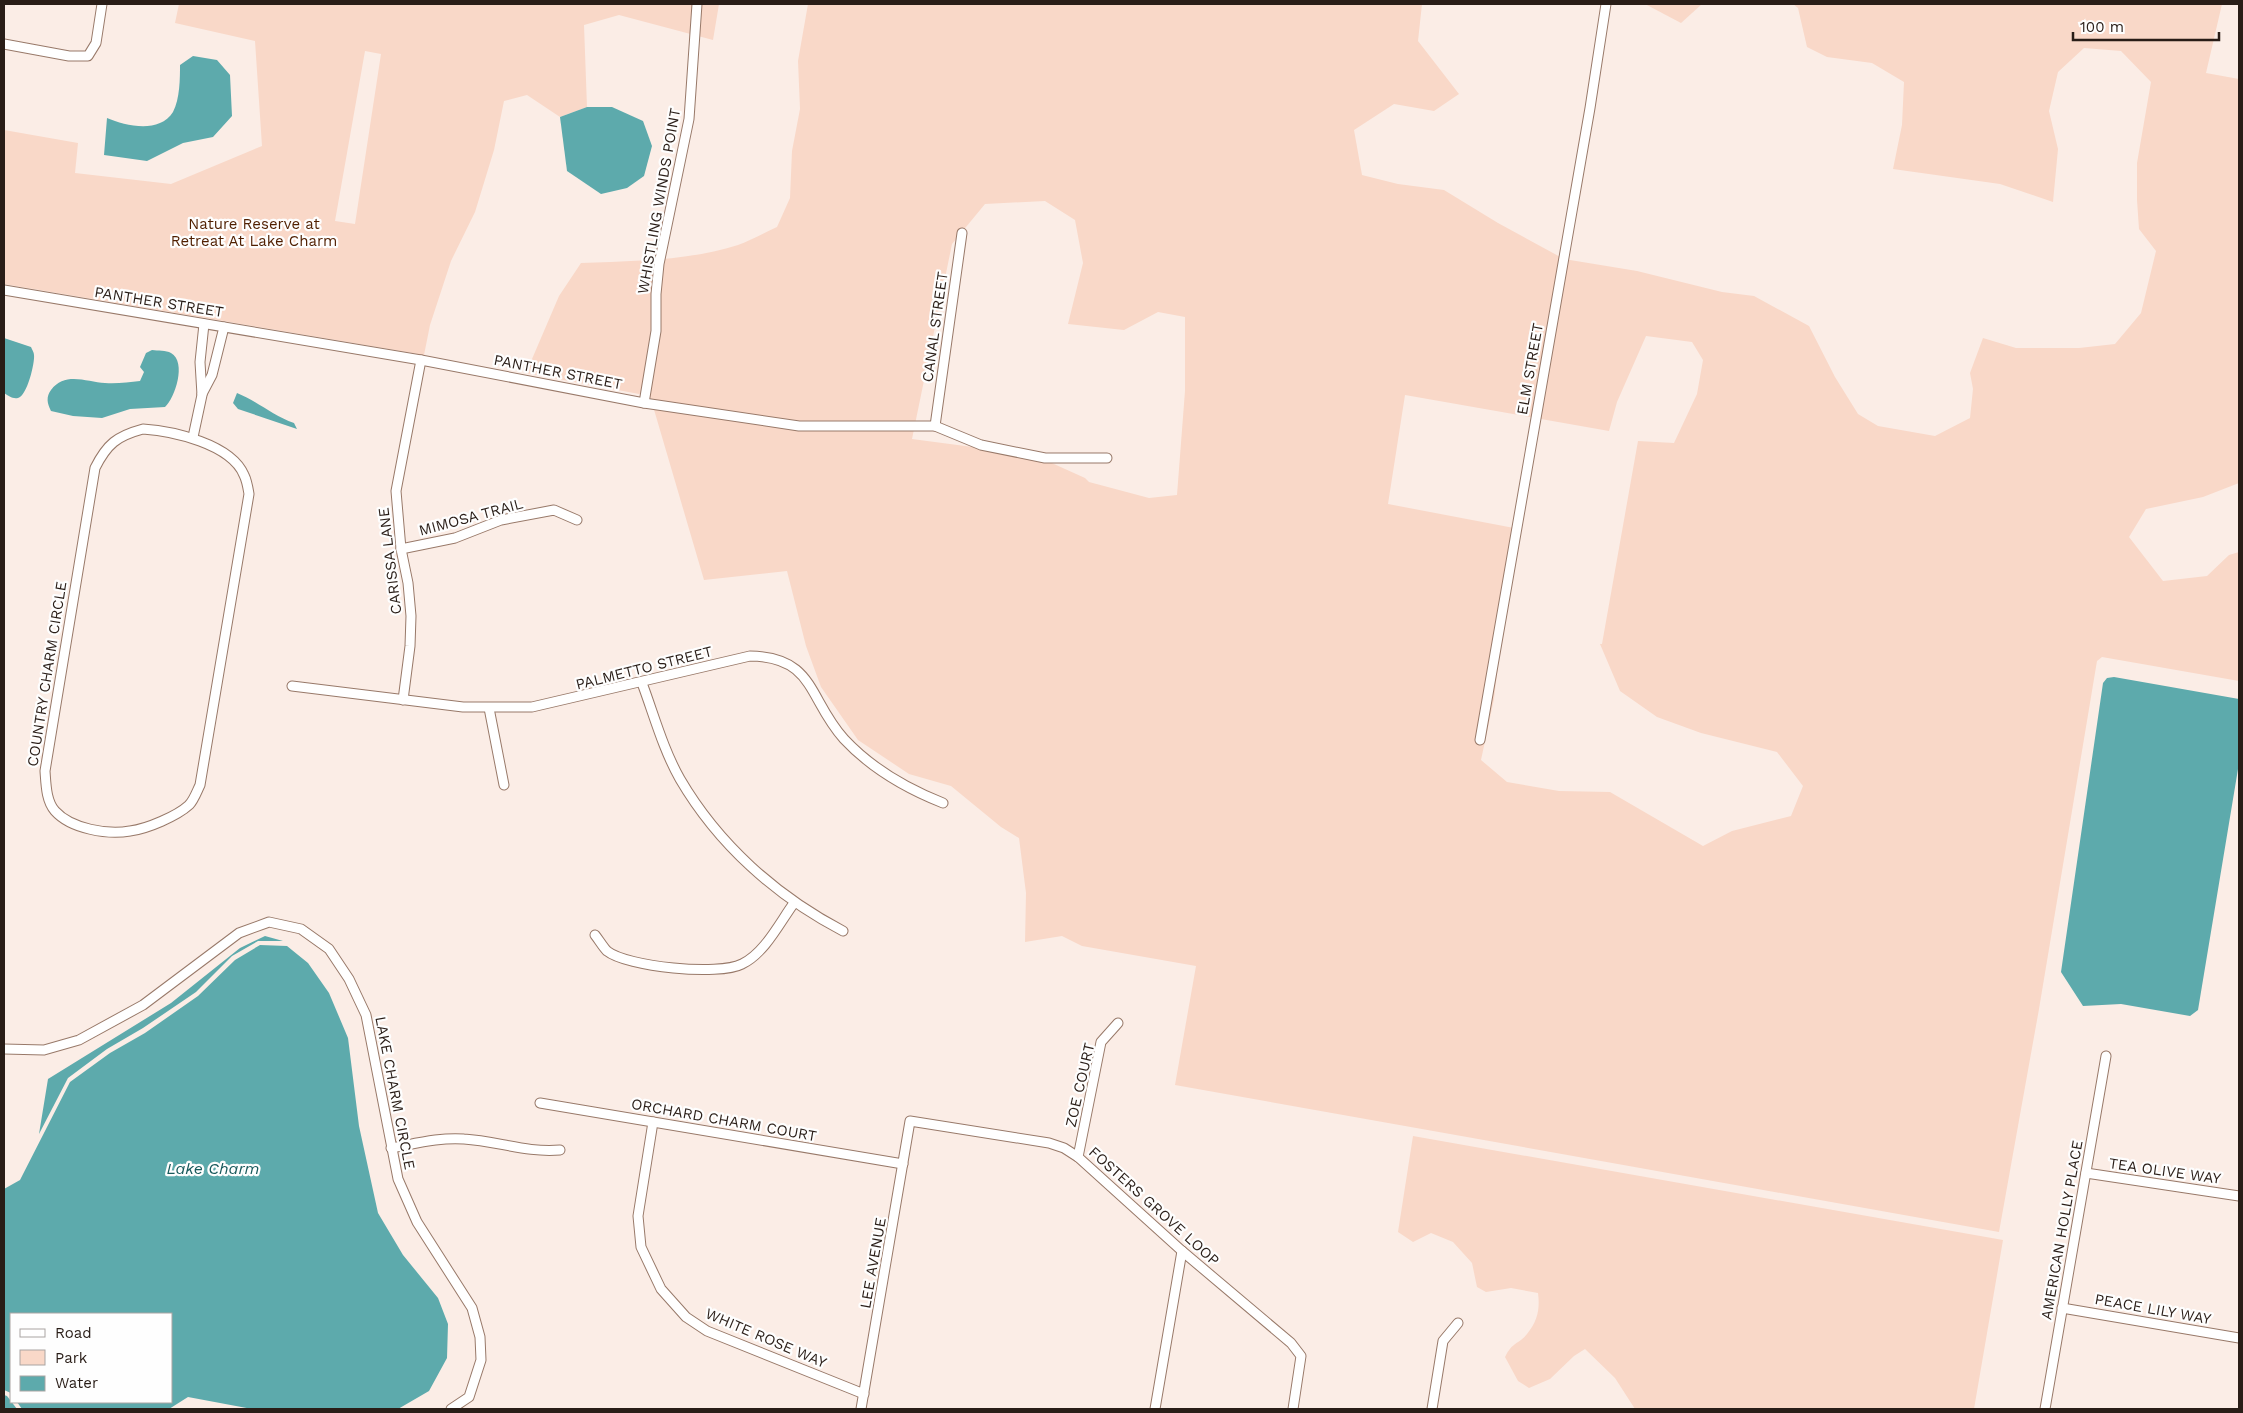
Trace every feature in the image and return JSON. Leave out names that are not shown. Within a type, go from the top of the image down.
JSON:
[{"type":"street","points":[[4,44],[69,56],[88,56],[96,43],[102,4]]},
{"type":"street","name":"WHISTLING WINDS POINT","points":[[644,403],[656,331],[656,294],[659,264],[689,119],[697,4]]},
{"type":"street","name":"ELM STREET","points":[[1480,740],[1590,108],[1606,4]]},
{"type":"street","name":"CANAL STREET","points":[[935,426],[962,233]]},
{"type":"street","name":"PANTHER STREET","points":[[4,290],[421,360],[644,403],[799,426],[935,426],[981,445],[1045,458],[1107,458]]},
{"type":"street","points":[[202,395],[200,362],[204,324]]},
{"type":"street","points":[[193,436],[202,395],[215,365],[224,327]]},
{"type":"street","name":"CARISSA LANE","points":[[403,700],[410,646],[411,616],[408,583],[400,549],[396,491],[421,360]]},
{"type":"street","points":[[200,362],[215,365]]},
{"type":"street","name":"COUNTRY CHARM CIRCLE","points":[[143,428],[167,430],[193,436],[230,458],[244,474],[249,494],[200,785],[191,803],[176,815],[131,831],[110,832],[73,824],[54,811],[46,793],[44,771],[95,468],[105,448],[125,433],[143,428]]},
{"type":"street","name":"MIMOSA TRAIL","points":[[400,549],[455,538],[501,520],[554,510],[577,520]]},
{"type":"street","name":"PALMETTO STREET","points":[[292,686],[403,700],[488,708],[532,707],[750,656],[778,658],[793,666],[806,679],[826,716],[844,739],[868,762],[894,781],[914,792],[943,803]]},
{"type":"street","points":[[642,682],[664,744],[680,779],[734,851],[794,903],[843,931]]},
{"type":"street","points":[[488,708],[504,785]]},
{"type":"street","points":[[596,935],[607,951],[633,960],[669,967],[715,971],[731,968],[751,958],[794,903]]},
{"type":"street","name":"LAKE CHARM CIRCLE","points":[[4,1049],[44,1050],[79,1040],[143,1005],[239,934],[269,922],[301,929],[329,949],[349,979],[366,1015],[390,1148],[398,1180],[417,1222],[472,1308],[480,1338],[481,1360],[469,1397],[452,1409]]},
{"type":"street","name":"ZOE COURT","points":[[1078,1157],[1101,1042],[1118,1024]]},
{"type":"street","name":"AMERICAN HOLLY PLACE","points":[[2045,1409],[2106,1056]]},
{"type":"street","name":"ORCHARD CHARM COURT","points":[[540,1102],[903,1164]]},
{"type":"street","name":"FOSTERS GROVE LOOP","points":[[910,1121],[1049,1143],[1078,1157],[1182,1251],[1291,1343],[1301,1356],[1294,1409]]},
{"type":"street","name":"LEE AVENUE","points":[[861,1409],[910,1121]]},
{"type":"street","name":"WHITE ROSE WAY","points":[[653,1122],[638,1216],[641,1247],[661,1288],[686,1317],[707,1331],[864,1394]]},
{"type":"street","points":[[390,1148],[449,1138],[533,1151],[560,1150]]},
{"type":"street","name":"TEA OLIVE WAY","points":[[2086,1173],[2239,1196]]},
{"type":"street","points":[[1155,1409],[1182,1251]]},
{"type":"street","name":"PEACE LILY WAY","points":[[2062,1308],[2239,1338]]},
{"type":"street","points":[[1432,1409],[1443,1341],[1458,1323]]},
{"type":"green space","name":"Nature Reserve at Retreat At Lake Charm","points":[[179,4],[719,4],[713,40],[619,15],[584,25],[587,107],[560,117],[527,95],[504,101],[494,150],[475,212],[451,261],[430,325],[424,355],[4,284],[4,130],[78,143],[75,173],[171,184],[262,146],[255,41],[175,23]],"holes":[[[365,51],[381,54],[355,224],[335,221]]]},
{"type":"green space","points":[[808,4],[1422,4],[1418,41],[1459,94],[1434,111],[1394,104],[1354,130],[1362,175],[1398,184],[1444,190],[1498,223],[1564,259],[1637,271],[1722,292],[1754,296],[1809,326],[1835,377],[1858,414],[1878,426],[1935,436],[1970,418],[1973,389],[1970,373],[1983,338],[2016,348],[2079,348],[2115,344],[2141,313],[2156,251],[2139,229],[2137,200],[2137,163],[2151,82],[2121,51],[2084,48],[2058,72],[2049,111],[2058,149],[2053,202],[2000,184],[1893,169],[1902,125],[1904,82],[1872,63],[1827,57],[1807,47],[1798,8],[1793,4],[2222,4],[2206,73],[2239,79],[2239,483],[2203,497],[2146,509],[2129,537],[2163,581],[2207,576],[2229,555],[2239,552],[2239,681],[2102,657],[2097,661],[2039,1009],[1999,1232],[1175,1085],[1196,966],[1082,946],[1062,936],[1025,942],[1026,893],[1019,838],[1001,827],[951,786],[909,774],[858,740],[821,687],[806,646],[787,571],[704,580],[650,396],[526,373],[559,296],[581,263],[660,259],[700,254],[738,245],[777,227],[790,198],[792,151],[800,109],[798,61]],"holes":[[[1045,201],[1075,220],[1083,263],[1068,324],[1124,330],[1158,312],[1185,317],[1185,391],[1177,495],[1149,498],[1089,482],[1085,478],[1034,455],[912,439],[952,244],[985,204]],[[1646,336],[1692,342],[1703,360],[1697,394],[1674,443],[1638,441],[1602,644],[1600,644],[1620,691],[1657,717],[1701,733],[1777,752],[1803,786],[1791,816],[1732,831],[1703,846],[1610,792],[1559,791],[1507,782],[1481,760],[1494,699],[1514,528],[1388,504],[1405,395],[1609,431],[1617,402]]]},
{"type":"green space","points":[[1645,4],[1702,4],[1681,23]]},
{"type":"green space","points":[[1413,1136],[2003,1240],[1974,1409],[1635,1409],[1615,1378],[1585,1349],[1574,1356],[1550,1379],[1529,1388],[1518,1381],[1505,1357],[1534,1324],[1539,1304],[1538,1293],[1511,1288],[1486,1292],[1477,1287],[1472,1263],[1453,1242],[1431,1233],[1413,1242],[1398,1232]]},
{"type":"water","points":[[193,56],[217,60],[230,75],[232,116],[213,137],[183,143],[147,161],[104,155],[107,118],[123,124],[142,126],[151,126],[167,119],[173,112],[177,101],[180,65]]},
{"type":"water","points":[[587,107],[612,107],[643,121],[652,146],[644,176],[627,188],[601,194],[567,171],[560,117]]},
{"type":"water","points":[[4,338],[31,347],[34,354],[30,379],[24,392],[18,398],[12,398],[4,393]]},
{"type":"water","points":[[152,350],[171,353],[176,358],[178,364],[179,372],[176,388],[165,407],[130,409],[102,418],[73,416],[51,411],[48,395],[57,384],[63,381],[76,379],[123,383],[140,381],[144,372],[140,367],[146,353]]},
{"type":"water","points":[[237,393],[294,423],[297,429],[238,409],[233,403]]},
{"type":"water","points":[[2114,677],[2239,699],[2239,763],[2198,1010],[2190,1016],[2121,1004],[2083,1006],[2061,972],[2103,683],[2107,678]]},
{"type":"water","points":[[265,936],[283,941],[258,941],[232,956],[196,992],[143,1028],[107,1049],[68,1078],[39,1134],[48,1079],[171,1003],[240,948]]},
{"type":"water","name":"Lake Charm","points":[[260,945],[287,946],[308,963],[329,993],[348,1038],[359,1126],[378,1213],[403,1255],[438,1298],[448,1324],[447,1358],[429,1391],[398,1409],[252,1409],[188,1397],[169,1409],[22,1409],[18,1403],[172,1403],[172,1313],[10,1313],[10,1393],[4,1390],[4,1189],[20,1180],[70,1082],[110,1053],[145,1033],[198,996],[235,960]]},
{"type":"water","points":[[4,1395],[7,1396],[10,1403],[12,1403],[17,1409],[4,1409]]}]
